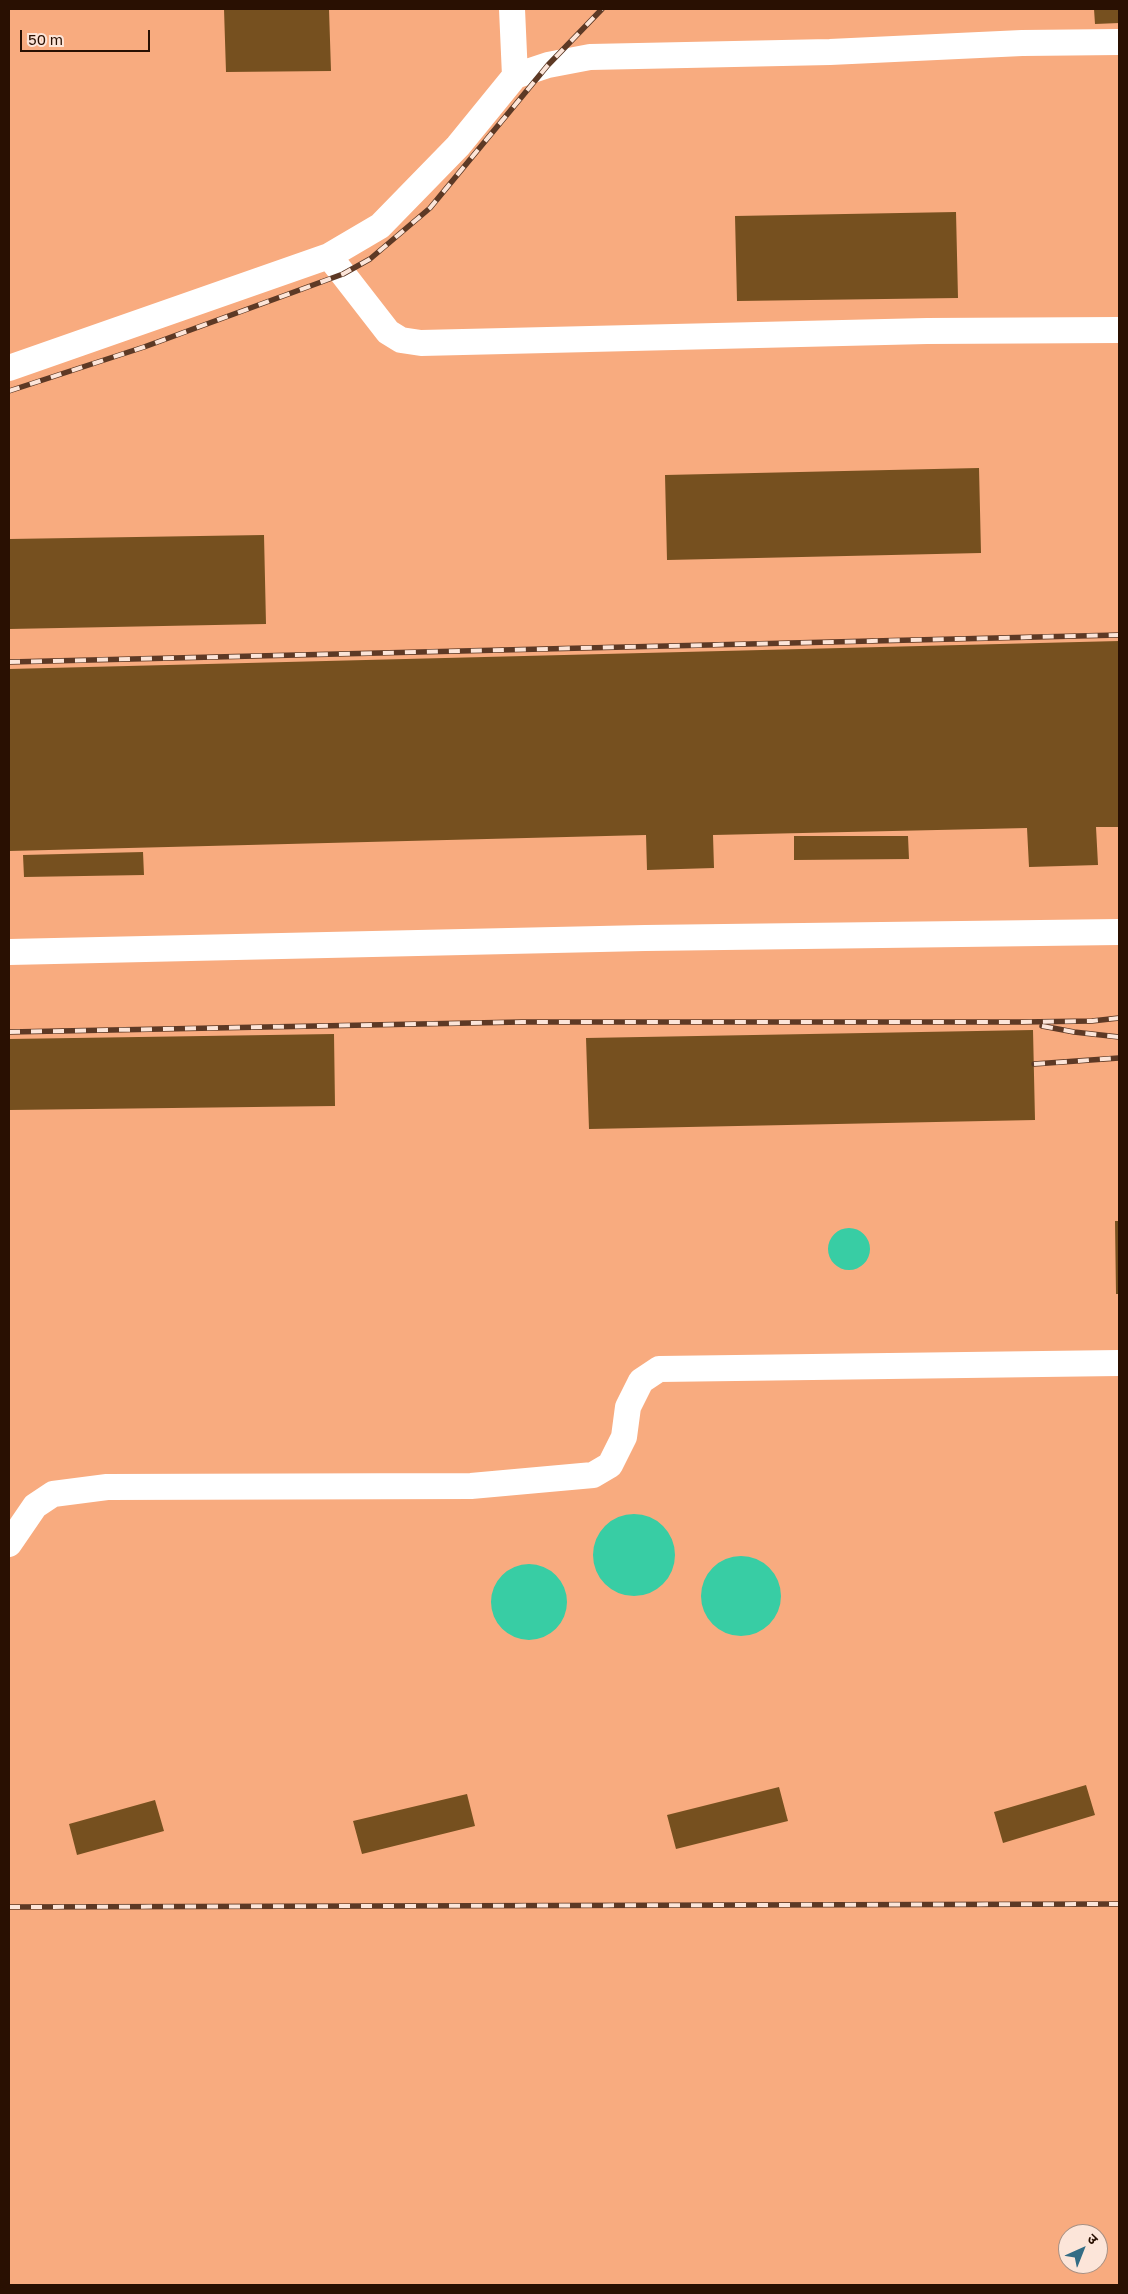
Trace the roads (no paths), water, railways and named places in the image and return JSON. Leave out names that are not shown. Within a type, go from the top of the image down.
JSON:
[{"type":"lane","points":[[512,9],[515,76]]},
{"type":"lane","points":[[9,368],[329,256],[380,226],[458,146],[515,76],[548,65],[590,57],[830,52],[1119,42]]},
{"type":"lane","points":[[329,256],[388,332],[400,340],[421,344],[927,331],[1119,330]]},
{"type":"lane","points":[[9,952],[645,938],[1119,932]]},
{"type":"lane","points":[[9,1544],[35,1506],[54,1494],[107,1487],[471,1486],[593,1475],[610,1465],[624,1437],[628,1407],[641,1381],[659,1369],[1119,1363]]},
{"type":"railway","points":[[9,391],[144,347],[343,274],[370,259],[430,208],[548,65],[602,9]]},
{"type":"railway","points":[[9,662],[1119,635]]},
{"type":"railway","points":[[9,1032],[522,1022],[1022,1022],[1092,1021],[1119,1018]]},
{"type":"railway","points":[[1042,1026],[1119,1037]]},
{"type":"railway","points":[[1034,1064],[1119,1058]]},
{"type":"railway","points":[[9,1907],[1119,1904]]}]
